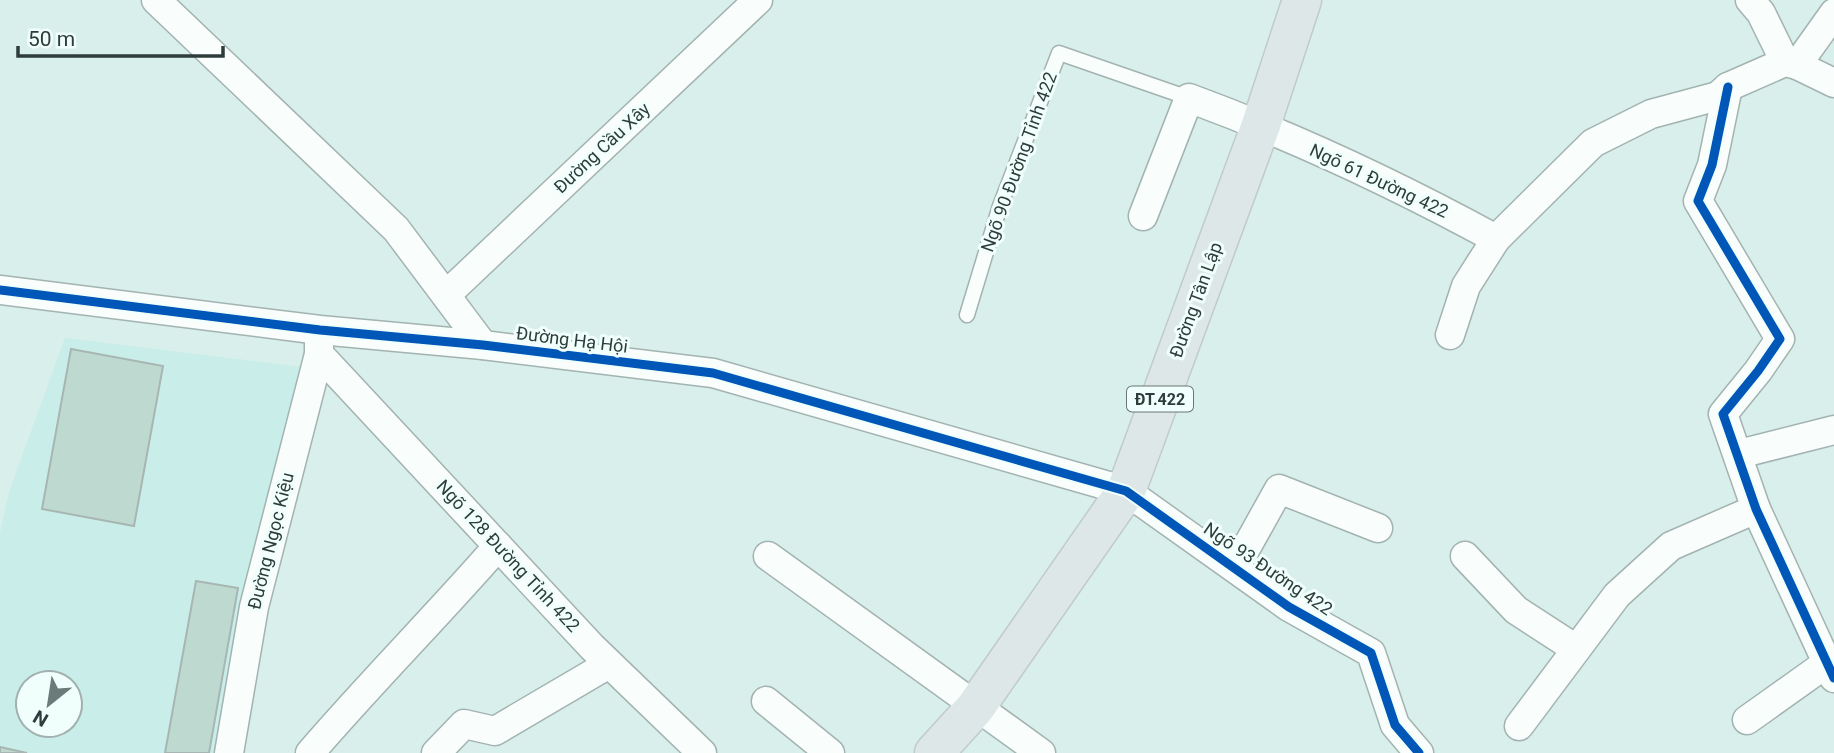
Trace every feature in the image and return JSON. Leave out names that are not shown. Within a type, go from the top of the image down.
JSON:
[{"type":"main road","name":"Đường Tân Lập","points":[[934,753],[975,708],[1126,491],[1261,125],[1302,0]]},
{"type":"street","points":[[156,0],[396,229],[483,345]]},
{"type":"street","name":"Đường Cầu Xây","points":[[446,295],[758,0]]},
{"type":"street","points":[[1750,0],[1761,13],[1791,64],[1834,83]]},
{"type":"street","points":[[1450,335],[1466,286],[1496,239],[1593,143],[1651,114],[1718,96],[1728,87],[1791,64],[1834,13]]},
{"type":"street","points":[[1728,87],[1712,165],[1698,201],[1780,339],[1723,414],[1756,509],[1830,671],[1747,720]]},
{"type":"street","points":[[1143,216],[1189,98]]},
{"type":"street","name":"Ngõ 90 Đường Tỉnh 422","points":[[1189,98],[1261,125]]},
{"type":"street","name":"Ngõ 61 Đường 422","points":[[1261,125],[1442,210],[1496,239]]},
{"type":"street","name":"Đường Hạ Hội","points":[[0,290],[319,342],[483,345],[713,373],[1126,491]]},
{"type":"street","name":"Ngõ 128 Đường Tỉnh 422","points":[[319,342],[498,545],[609,664],[702,753]]},
{"type":"street","name":"Đường Ngọc Kiệu","points":[[229,753],[254,607],[319,342]]},
{"type":"street","points":[[1739,454],[1834,430]]},
{"type":"street","points":[[1235,568],[1279,489],[1378,528]]},
{"type":"street","name":"Ngõ 93 Đường 422","points":[[1126,491],[1289,607],[1371,653],[1395,725],[1419,753]]},
{"type":"street","points":[[1519,726],[1617,595],[1671,546],[1756,509]]},
{"type":"street","points":[[310,753],[370,683],[445,607],[498,545]]},
{"type":"street","points":[[768,556],[975,708],[1041,753]]},
{"type":"street","points":[[1465,556],[1516,610],[1576,649]]},
{"type":"street","points":[[436,753],[464,724],[495,731],[609,664]]},
{"type":"street","points":[[766,701],[830,753]]},
{"type":"lane","name":"Ngõ 90 Đường Tỉnh 422","points":[[967,315],[1000,206],[1059,53],[1189,98]]},
{"type":"shaded area","points":[[65,338],[303,367],[216,753],[0,753],[0,533],[9,492]]},
{"type":"building","points":[[71,349],[163,366],[134,526],[42,509]]},
{"type":"building","points":[[196,581],[238,588],[209,753],[165,753]]},
{"type":"building","points":[[0,747],[27,753],[0,753]]},
{"type":"cycle path","points":[[1728,87],[1712,165],[1698,201],[1780,339],[1723,414],[1756,509],[1834,678]]},
{"type":"cycle path","points":[[0,290],[320,330],[483,345],[713,373],[1126,491],[1289,607],[1371,653],[1395,725],[1419,753]]}]
